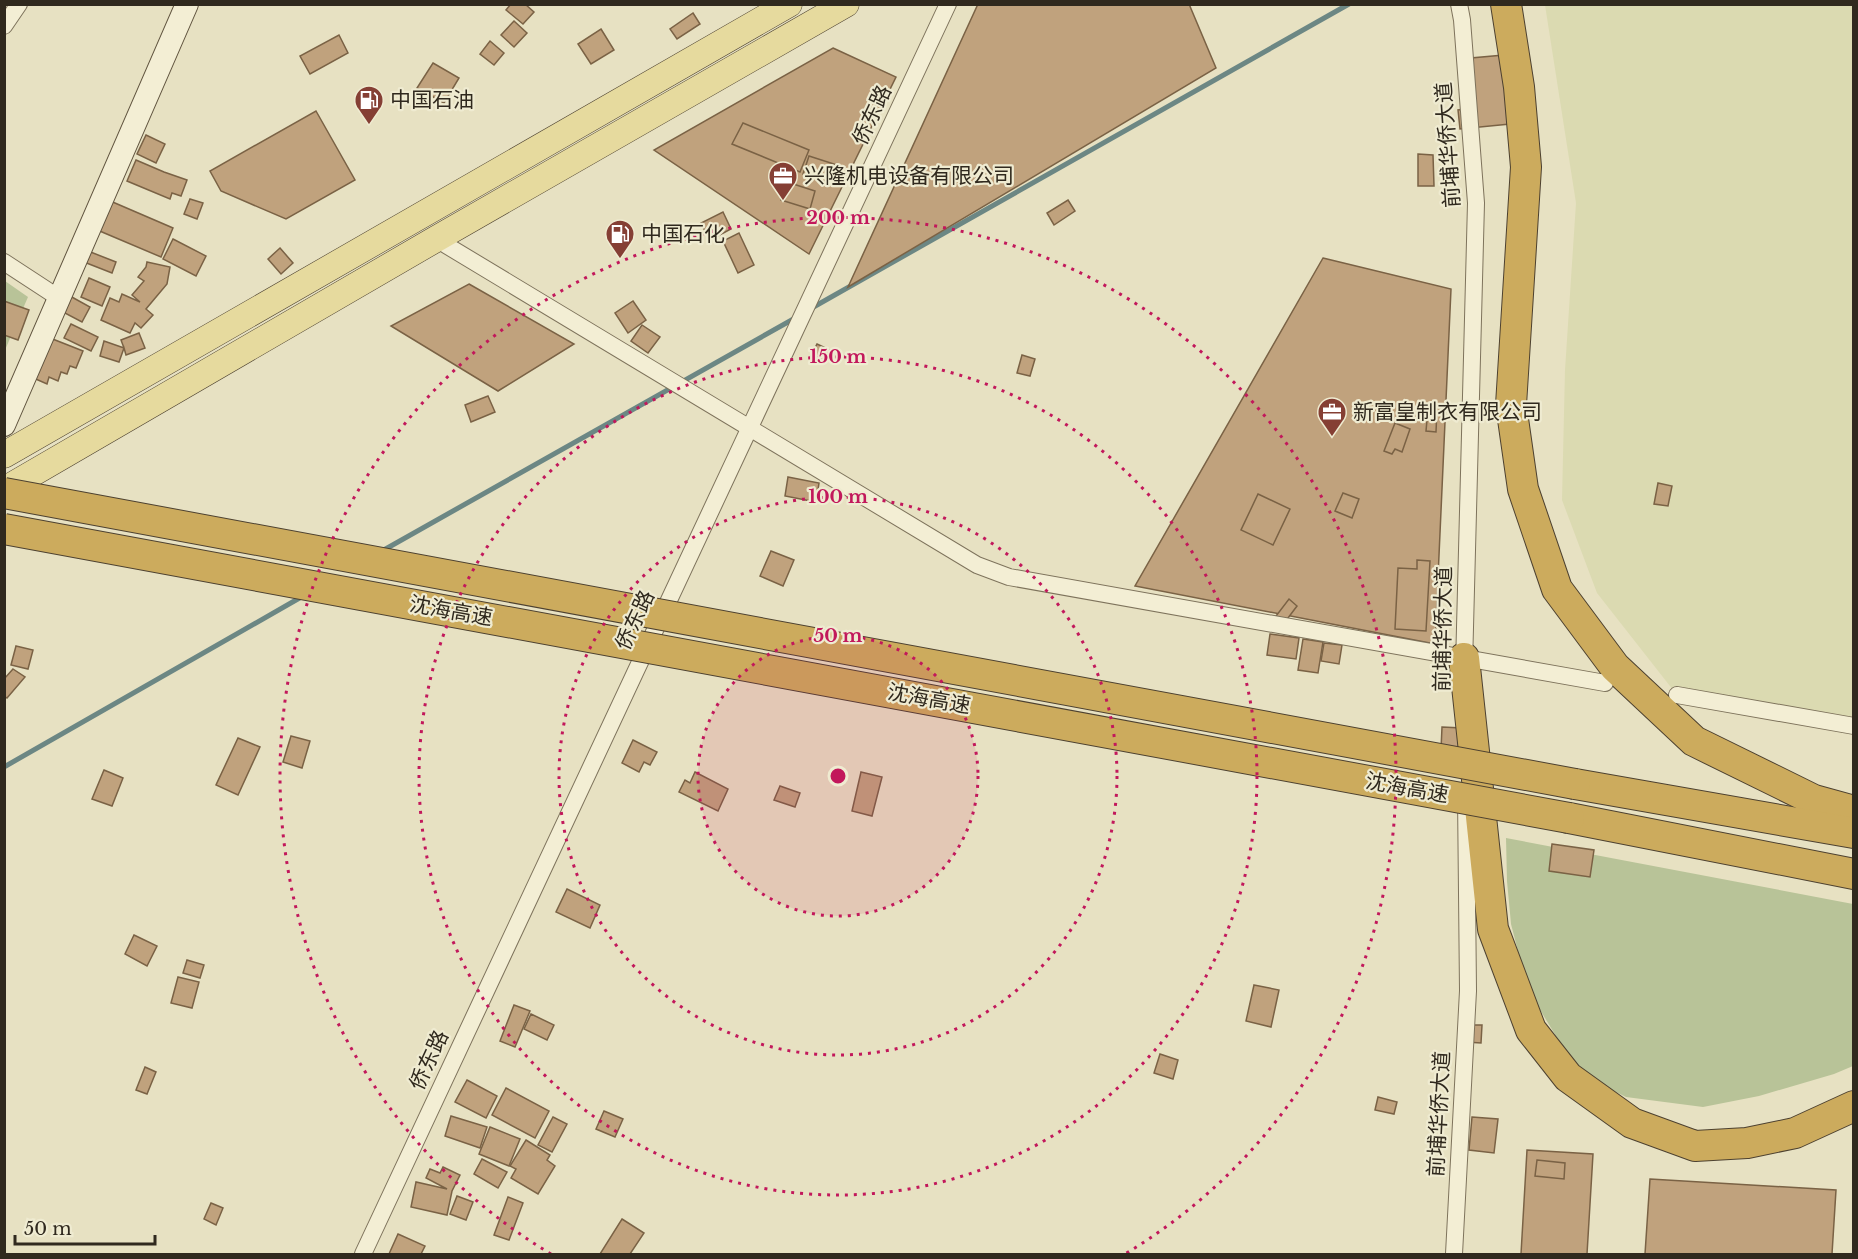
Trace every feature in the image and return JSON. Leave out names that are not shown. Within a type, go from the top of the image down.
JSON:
[{"type":"highway","points":[[1506,4],[1519,87],[1526,167],[1511,405],[1523,489],[1557,589],[1615,667],[1694,741],[1814,800],[1854,811]]},
{"type":"highway","name":"沈海高速","points":[[4,492],[1575,784],[1854,833]]},
{"type":"highway","name":"沈海高速","points":[[4,529],[1569,818],[1854,874]]},
{"type":"highway","points":[[1464,658],[1493,929],[1531,1030],[1568,1077],[1632,1123],[1695,1146],[1747,1143],[1795,1132],[1854,1106]]},
{"type":"main road","points":[[4,455],[789,4]]},
{"type":"main road","points":[[4,492],[436,239],[846,4]]},
{"type":"street","points":[[4,26],[19,4]]},
{"type":"street","points":[[4,426],[187,4]]},
{"type":"street","name":"侨东路","points":[[363,1254],[948,4]]},
{"type":"street","name":"前埔华侨大道","points":[[1454,1254],[1468,990],[1464,658],[1476,203],[1459,4]]},
{"type":"street","points":[[436,239],[977,565],[1009,577],[1605,683]]},
{"type":"street","points":[[4,262],[59,298]]},
{"type":"street","points":[[1677,695],[1854,726]]},
{"type":"green space","points":[[1545,5],[1853,5],[1853,728],[1677,695],[1597,593],[1562,500],[1565,370],[1576,203]]},
{"type":"green space","points":[[5,281],[28,297],[5,350]]},
{"type":"green space","points":[[1506,838],[1853,904],[1853,1066],[1834,1074],[1759,1096],[1703,1107],[1626,1097],[1579,1074],[1528,990],[1511,924]]},
{"type":"building","points":[[511,4],[525,4],[534,12],[523,24],[506,10]]},
{"type":"building","points":[[978,4],[1189,4],[1216,68],[848,287]]},
{"type":"building","points":[[693,13],[700,24],[677,39],[670,29]]},
{"type":"building","points":[[514,21],[527,33],[514,47],[501,35]]},
{"type":"building","points":[[601,29],[614,50],[591,64],[578,44]]},
{"type":"building","points":[[339,35],[348,53],[310,74],[300,56]]},
{"type":"building","points":[[490,41],[504,53],[494,65],[480,54]]},
{"type":"building","name":"兴隆机电设备有限公司","points":[[833,48],[896,77],[809,254],[654,150]]},
{"type":"building","points":[[1526,53],[1520,123],[1460,129],[1458,110],[1465,109],[1460,59]]},
{"type":"building","points":[[433,63],[459,78],[444,103],[417,88]]},
{"type":"building","points":[[316,111],[355,180],[286,219],[221,191],[210,171]]},
{"type":"building","points":[[743,123],[809,150],[800,172],[732,144]]},
{"type":"building","points":[[146,135],[165,144],[156,163],[137,154]]},
{"type":"building","points":[[1418,154],[1433,155],[1434,186],[1418,186]]},
{"type":"building","points":[[809,156],[837,165],[832,184],[803,174]]},
{"type":"building","points":[[136,160],[187,180],[181,196],[172,193],[170,199],[127,181]]},
{"type":"building","points":[[787,182],[815,191],[810,209],[781,200]]},
{"type":"building","points":[[190,199],[203,203],[197,219],[184,214]]},
{"type":"building","points":[[108,200],[173,228],[161,257],[95,229]]},
{"type":"building","points":[[1068,200],[1075,211],[1054,225],[1047,213]]},
{"type":"building","points":[[723,212],[731,229],[716,237],[711,228],[705,231],[701,223]]},
{"type":"building","points":[[739,233],[754,265],[738,273],[723,241]]},
{"type":"building","points":[[173,239],[206,256],[196,276],[163,259]]},
{"type":"building","points":[[280,248],[293,263],[281,274],[268,259]]},
{"type":"building","points":[[88,251],[116,262],[112,273],[84,262]]},
{"type":"building","name":"新富皇制衣有限公司","points":[[1323,258],[1451,289],[1435,644],[1135,586]]},
{"type":"building","points":[[147,262],[170,267],[167,284],[146,309],[153,315],[141,328],[135,323],[130,333],[101,320],[110,298],[119,302],[122,294],[140,302],[132,295],[144,281],[138,277]]},
{"type":"building","points":[[89,278],[110,287],[102,306],[81,297]]},
{"type":"building","points":[[469,284],[574,344],[498,391],[391,326]]},
{"type":"building","points":[[70,296],[90,307],[82,322],[61,311]]},
{"type":"building","points":[[4,301],[29,310],[18,340],[4,335]]},
{"type":"building","points":[[633,301],[646,320],[628,333],[615,313]]},
{"type":"building","points":[[71,324],[98,337],[91,351],[64,338]]},
{"type":"building","points":[[642,325],[660,337],[648,353],[631,341]]},
{"type":"building","points":[[139,333],[145,348],[126,355],[121,340]]},
{"type":"building","points":[[45,336],[83,351],[76,368],[70,366],[67,374],[61,372],[58,381],[49,377],[47,384],[29,376]]},
{"type":"building","points":[[104,341],[124,348],[119,362],[100,356]]},
{"type":"building","points":[[817,344],[830,350],[823,364],[810,358]]},
{"type":"building","points":[[1022,355],[1035,359],[1030,376],[1017,373]]},
{"type":"building","points":[[488,396],[495,412],[471,422],[465,405]]},
{"type":"building","points":[[1428,409],[1437,409],[1436,432],[1426,431]]},
{"type":"building","points":[[1395,423],[1410,429],[1402,452],[1395,449],[1392,454],[1384,451]]},
{"type":"building","points":[[788,477],[819,483],[816,502],[785,496]]},
{"type":"building","points":[[1658,483],[1672,486],[1668,506],[1654,504]]},
{"type":"building","points":[[1343,493],[1359,499],[1352,518],[1335,511]]},
{"type":"building","points":[[1258,494],[1290,509],[1273,545],[1241,530]]},
{"type":"building","points":[[771,551],[794,560],[783,586],[760,576]]},
{"type":"building","points":[[1417,560],[1430,561],[1426,631],[1395,629],[1398,568],[1417,569]]},
{"type":"building","points":[[1289,599],[1297,606],[1285,622],[1276,616]]},
{"type":"building","points":[[1270,634],[1299,638],[1296,659],[1267,655]]},
{"type":"building","points":[[1303,639],[1323,642],[1318,673],[1298,670]]},
{"type":"building","points":[[1324,643],[1342,645],[1339,664],[1321,661]]},
{"type":"building","points":[[16,646],[33,650],[28,669],[11,665]]},
{"type":"building","points":[[13,669],[25,677],[7,698],[4,696],[4,679]]},
{"type":"building","points":[[1442,727],[1462,728],[1461,751],[1441,750]]},
{"type":"building","points":[[291,736],[310,741],[302,768],[283,762]]},
{"type":"building","points":[[238,738],[260,747],[238,795],[216,785]]},
{"type":"building","points":[[633,740],[657,752],[650,765],[644,762],[639,772],[622,763]]},
{"type":"building","points":[[104,770],[123,778],[112,806],[92,799]]},
{"type":"building","points":[[695,772],[728,789],[718,811],[679,792],[685,780],[690,783]]},
{"type":"building","points":[[861,772],[882,777],[872,816],[852,811]]},
{"type":"building","points":[[780,786],[800,793],[795,807],[774,800]]},
{"type":"building","points":[[1552,844],[1594,850],[1590,877],[1549,871]]},
{"type":"building","points":[[567,889],[600,905],[590,928],[556,912]]},
{"type":"building","points":[[134,935],[157,946],[147,966],[125,954]]},
{"type":"building","points":[[187,960],[204,965],[200,978],[183,973]]},
{"type":"building","points":[[178,977],[199,982],[192,1008],[171,1003]]},
{"type":"building","points":[[1254,985],[1279,990],[1271,1027],[1246,1021]]},
{"type":"building","points":[[514,1005],[530,1011],[515,1047],[500,1041]]},
{"type":"building","points":[[531,1014],[554,1025],[547,1040],[524,1029]]},
{"type":"building","points":[[1467,1025],[1482,1025],[1481,1043],[1466,1042]]},
{"type":"building","points":[[1160,1054],[1178,1060],[1173,1079],[1154,1073]]},
{"type":"building","points":[[145,1067],[156,1072],[147,1094],[136,1090]]},
{"type":"building","points":[[467,1080],[497,1096],[486,1118],[455,1102]]},
{"type":"building","points":[[506,1088],[549,1111],[535,1138],[492,1115]]},
{"type":"building","points":[[1378,1097],[1397,1102],[1394,1114],[1375,1110]]},
{"type":"building","points":[[604,1111],[623,1119],[615,1137],[596,1129]]},
{"type":"building","points":[[451,1116],[487,1127],[480,1148],[445,1136]]},
{"type":"building","points":[[553,1117],[567,1124],[552,1152],[538,1145]]},
{"type":"building","points":[[1472,1117],[1498,1119],[1494,1153],[1469,1150]]},
{"type":"building","points":[[490,1127],[520,1139],[509,1166],[479,1154]]},
{"type":"building","points":[[526,1140],[550,1155],[547,1160],[555,1166],[538,1194],[511,1178],[516,1169],[510,1166]]},
{"type":"building","points":[[1527,1150],[1593,1154],[1587,1254],[1521,1254]]},
{"type":"building","points":[[482,1159],[507,1172],[498,1188],[474,1174]]},
{"type":"building","points":[[1537,1160],[1565,1163],[1564,1179],[1535,1176]]},
{"type":"building","points":[[443,1167],[460,1175],[452,1191],[447,1215],[411,1207],[416,1182],[447,1189],[426,1178],[430,1169],[440,1173]]},
{"type":"building","points":[[1650,1179],[1836,1190],[1832,1254],[1645,1254]]},
{"type":"building","points":[[457,1196],[473,1202],[466,1220],[450,1214]]},
{"type":"building","points":[[508,1197],[523,1203],[509,1240],[494,1235]]},
{"type":"building","points":[[211,1203],[223,1208],[216,1225],[204,1219]]},
{"type":"building","points":[[622,1219],[644,1233],[630,1254],[600,1254]]},
{"type":"building","points":[[398,1234],[425,1246],[421,1254],[389,1254]]},
{"type":"waterway","points":[[810,309],[1349,4]]},
{"type":"waterway","points":[[382,551],[797,317]]},
{"type":"waterway","points":[[4,767],[303,596]]},
{"type":"place","name":"中国石油","points":[[369,126]]},
{"type":"place","name":"兴隆机电设备有限公司","points":[[783,202]]},
{"type":"place","name":"中国石化","points":[[620,260]]},
{"type":"place","name":"新富皇制衣有限公司","points":[[1332,438]]}]
